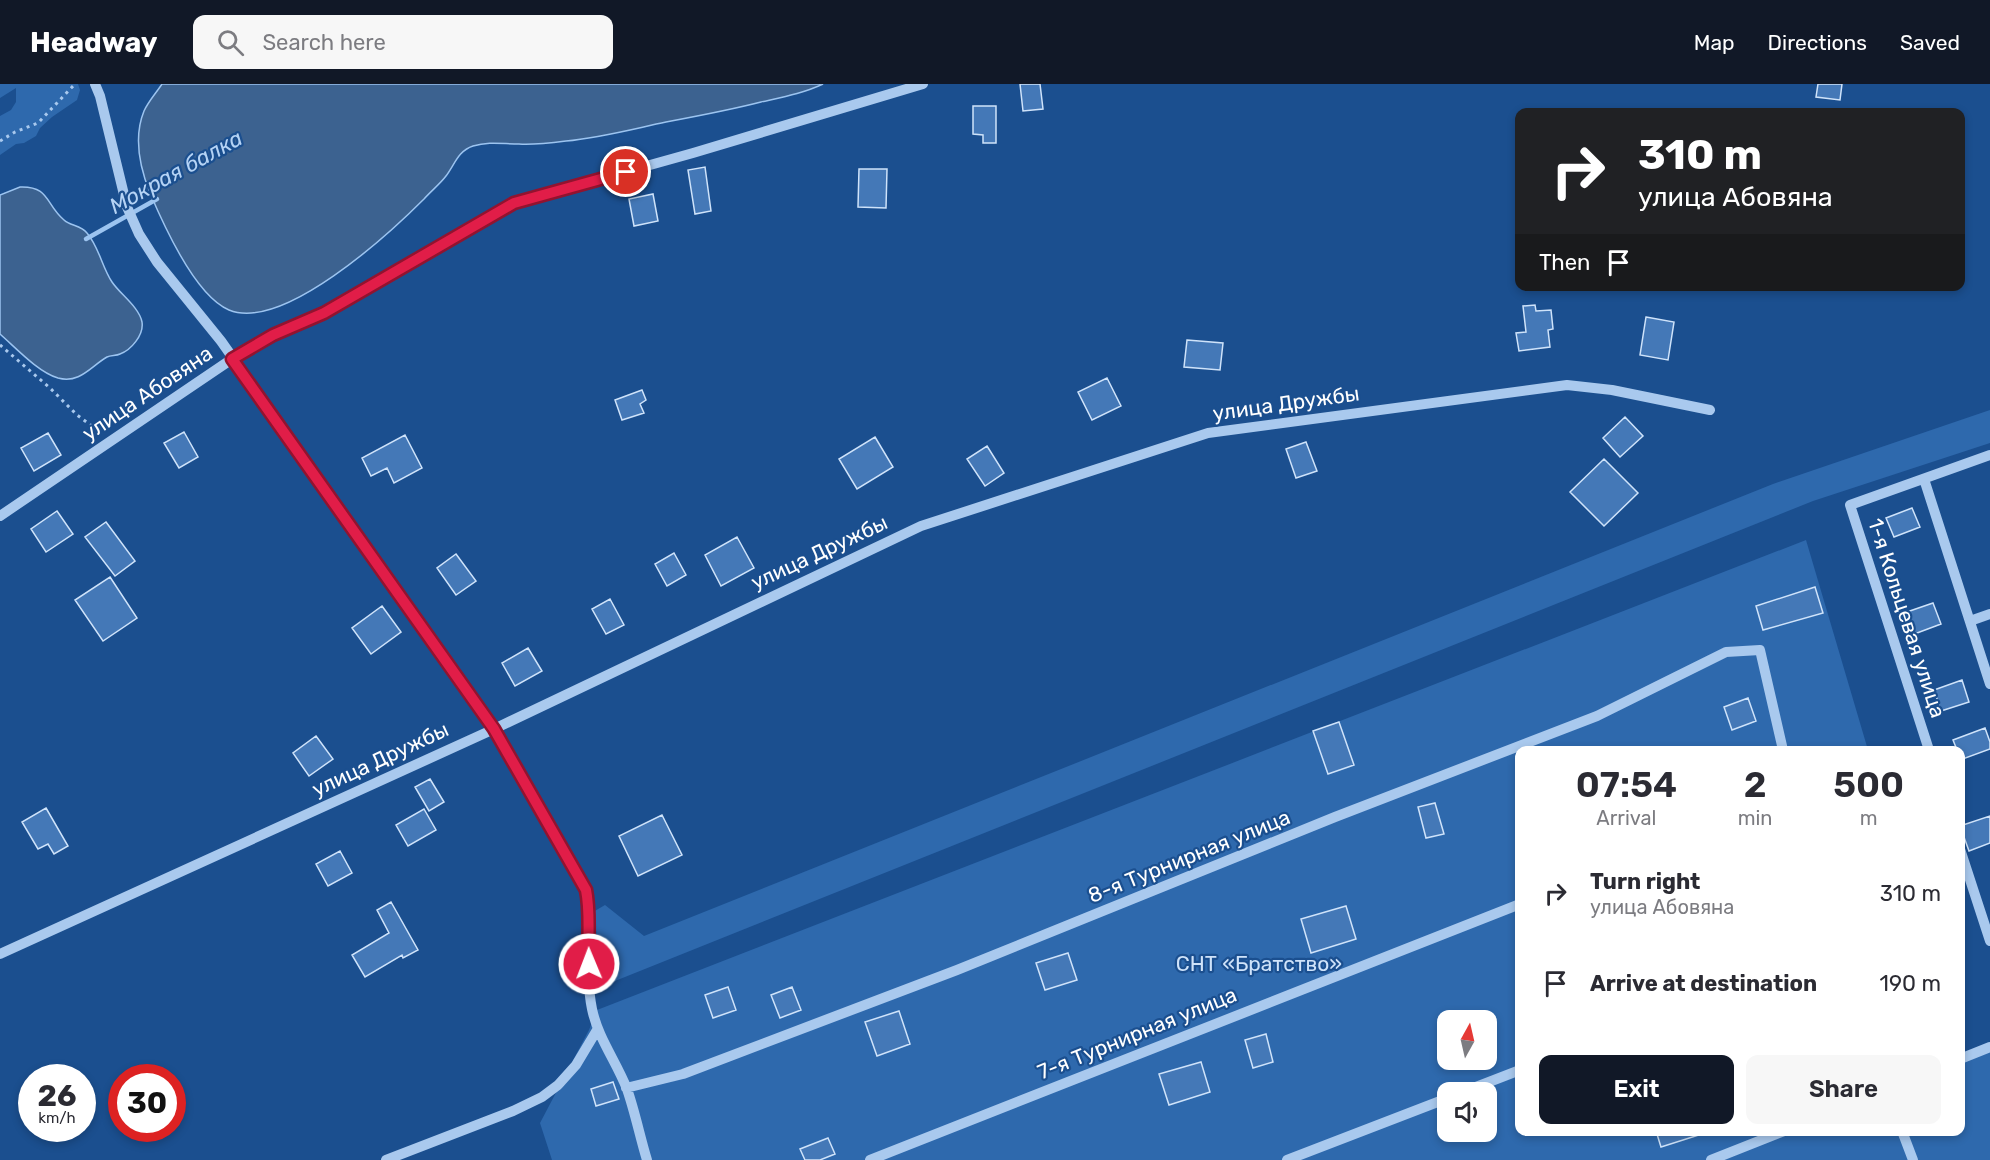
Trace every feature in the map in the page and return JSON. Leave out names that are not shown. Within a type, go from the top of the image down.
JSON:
[{"type":"street","points":[[95,84],[100,96],[127,207],[139,234],[157,262],[221,340],[232,359],[494,729],[586,890],[590,910],[588,943],[591,1006],[597,1030],[627,1088],[647,1160]]},
{"type":"street","name":"улица Абовяна","points":[[0,516],[232,359],[273,335],[324,313],[514,203],[693,153],[923,84]]},
{"type":"street","name":"улица Дружбы","points":[[0,954],[494,729],[921,526],[1208,433],[1567,385],[1612,390],[1710,410]]},
{"type":"street","name":"1-я Кольцевая улица","points":[[1928,746],[1850,505],[1990,455]]},
{"type":"street","points":[[1924,479],[1990,684]]},
{"type":"street","points":[[1970,621],[1990,614]]},
{"type":"street","name":"8-я Турнирная улица","points":[[1519,746],[1597,716],[1726,652],[1760,650],[1783,746]]},
{"type":"street","name":"8-я Турнирная улица","points":[[627,1088],[683,1074],[957,970],[1335,817],[1515,748]]},
{"type":"street","points":[[1965,864],[1990,941]]},
{"type":"street","name":"7-я Турнирная улица","points":[[870,1160],[1515,906]]},
{"type":"street","points":[[386,1160],[513,1111],[543,1097],[576,1065],[597,1030]]},
{"type":"street","points":[[1965,1057],[1990,1047]]},
{"type":"street","points":[[1489,1082],[1515,1072]]},
{"type":"street","points":[[1287,1160],[1437,1102]]},
{"type":"street","points":[[1711,1160],[1771,1136]]},
{"type":"street","points":[[1904,1136],[1913,1160]]},
{"type":"path","points":[[0,141],[38,123],[75,84]]},
{"type":"path","points":[[0,345],[50,388],[77,415],[113,440]]},
{"type":"green space","points":[[0,84],[78,84],[80,90],[77,100],[52,117],[40,128],[36,136],[24,143],[16,144],[0,155],[0,116],[11,110],[16,102],[16,88],[0,98]]},
{"type":"green space","points":[[1990,410],[1990,443],[1813,501],[605,985],[593,912],[605,905],[644,936],[1773,484]]},
{"type":"green space","name":"СНТ «Братство»","points":[[1806,540],[1867,746],[1515,746],[1515,1136],[1965,1136],[1965,1055],[1990,1044],[1990,1160],[552,1160],[540,1123],[589,1030],[597,1010]]},
{"type":"water","points":[[162,84],[823,84],[738,108],[591,138],[542,144],[490,143],[468,148],[460,155],[444,179],[424,199],[386,234],[334,276],[305,294],[277,307],[251,313],[229,310],[217,302],[193,276],[182,259],[150,193],[139,153],[139,132],[144,111]]},
{"type":"water","points":[[20,187],[37,189],[64,220],[82,228],[87,233],[95,244],[112,282],[133,306],[142,322],[139,337],[128,349],[118,355],[107,357],[73,379],[58,378],[43,371],[0,334],[0,195]]},
{"type":"building","points":[[1020,84],[1040,84],[1043,109],[1023,111]]},
{"type":"building","points":[[1818,84],[1842,84],[1840,100],[1816,97]]},
{"type":"building","points":[[973,106],[996,106],[996,143],[983,143],[983,135],[973,134]]},
{"type":"building","points":[[705,167],[711,211],[695,214],[688,170]]},
{"type":"building","points":[[859,169],[887,169],[886,208],[858,207]]},
{"type":"building","points":[[653,194],[658,221],[634,226],[629,199]]},
{"type":"building","points":[[1535,305],[1536,311],[1551,310],[1553,329],[1548,330],[1550,347],[1519,351],[1516,333],[1526,332],[1523,306]]},
{"type":"building","points":[[1646,317],[1674,322],[1668,360],[1640,355]]},
{"type":"building","points":[[1187,340],[1223,343],[1220,370],[1184,367]]},
{"type":"building","points":[[1107,378],[1121,406],[1092,420],[1078,392]]},
{"type":"building","points":[[642,390],[646,400],[640,404],[644,413],[622,420],[615,400]]},
{"type":"building","points":[[1625,417],[1643,436],[1620,457],[1603,438]]},
{"type":"building","points":[[184,432],[198,457],[179,468],[164,443]]},
{"type":"building","points":[[48,433],[61,455],[34,471],[21,448]]},
{"type":"building","points":[[405,435],[422,468],[394,483],[387,468],[371,476],[362,458]]},
{"type":"building","points":[[875,437],[893,467],[857,489],[839,459]]},
{"type":"building","points":[[1306,442],[1317,471],[1296,478],[1286,449]]},
{"type":"building","points":[[987,446],[1004,473],[985,486],[967,459]]},
{"type":"building","points":[[1604,459],[1638,493],[1604,526],[1570,492]]},
{"type":"building","points":[[1912,508],[1920,527],[1894,537],[1886,518]]},
{"type":"building","points":[[57,511],[73,534],[46,552],[31,529]]},
{"type":"building","points":[[106,522],[135,561],[115,576],[85,537]]},
{"type":"building","points":[[737,537],[754,568],[721,586],[705,555]]},
{"type":"building","points":[[674,553],[686,575],[667,586],[655,564]]},
{"type":"building","points":[[456,554],[476,581],[456,595],[437,568]]},
{"type":"building","points":[[110,577],[137,618],[103,641],[75,600]]},
{"type":"building","points":[[1815,587],[1823,613],[1763,630],[1756,606]]},
{"type":"building","points":[[610,599],[624,625],[606,634],[592,609]]},
{"type":"building","points":[[1933,603],[1941,624],[1909,636],[1901,614]]},
{"type":"building","points":[[382,606],[401,632],[371,654],[352,628]]},
{"type":"building","points":[[528,648],[542,671],[515,686],[502,663]]},
{"type":"building","points":[[1962,680],[1969,702],[1941,711],[1934,690]]},
{"type":"building","points":[[1748,698],[1756,721],[1732,730],[1724,707]]},
{"type":"building","points":[[1339,722],[1354,765],[1328,774],[1313,731]]},
{"type":"building","points":[[1985,728],[1990,749],[1965,758],[1965,746],[1955,746],[1953,740]]},
{"type":"building","points":[[316,736],[333,759],[309,776],[293,753]]},
{"type":"building","points":[[430,779],[444,802],[429,811],[415,787]]},
{"type":"building","points":[[1435,803],[1444,834],[1426,838],[1418,807]]},
{"type":"building","points":[[46,808],[68,846],[54,854],[48,844],[38,849],[22,822]]},
{"type":"building","points":[[424,809],[436,830],[408,846],[396,825]]},
{"type":"building","points":[[662,815],[682,855],[638,876],[619,836]]},
{"type":"building","points":[[1990,816],[1990,843],[1969,851],[1965,840],[1965,824]]},
{"type":"building","points":[[340,851],[352,873],[328,886],[316,864]]},
{"type":"building","points":[[391,902],[418,950],[403,958],[402,955],[365,977],[352,955],[389,933],[377,910]]},
{"type":"building","points":[[1346,906],[1356,939],[1311,953],[1301,919]]},
{"type":"building","points":[[1068,953],[1077,980],[1045,990],[1036,963]]},
{"type":"building","points":[[728,987],[736,1010],[713,1018],[705,995]]},
{"type":"building","points":[[792,987],[801,1010],[780,1018],[771,995]]},
{"type":"building","points":[[899,1011],[910,1044],[877,1056],[865,1022]]},
{"type":"building","points":[[1266,1034],[1273,1062],[1253,1068],[1245,1040]]},
{"type":"building","points":[[1201,1062],[1210,1092],[1169,1105],[1159,1074]]},
{"type":"building","points":[[613,1082],[619,1099],[596,1106],[591,1089]]},
{"type":"building","points":[[1658,1136],[1696,1136],[1661,1147]]},
{"type":"building","points":[[828,1138],[835,1154],[820,1160],[805,1160],[800,1149]]},
{"type":"waterway","name":"Мокрая балка","points":[[86,239],[157,199]]},
{"type":"route","points":[[589,964],[590,910],[586,890],[494,729],[232,359],[273,335],[324,313],[514,203],[626,172]]}]
